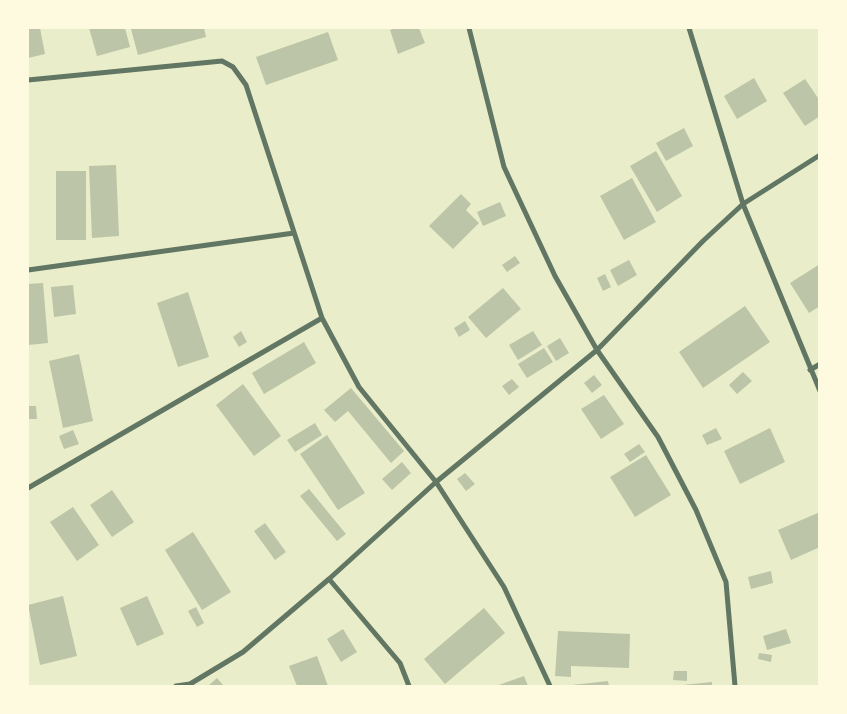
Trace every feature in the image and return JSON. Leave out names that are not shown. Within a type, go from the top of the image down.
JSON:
[{"type":"street","points":[[469,28],[504,167],[555,276],[597,350],[658,437],[696,510],[726,582],[735,686]]},
{"type":"street","points":[[689,28],[743,204],[820,391]]},
{"type":"street","points":[[28,80],[222,61],[233,67],[246,85],[322,318],[359,387],[436,482],[504,587],[550,686]]},
{"type":"street","points":[[176,686],[189,685],[243,652],[329,580],[436,482],[597,350],[702,241],[743,204],[820,155]]},
{"type":"street","points":[[28,270],[294,233]]},
{"type":"street","points":[[28,488],[322,318]]},
{"type":"street","points":[[810,370],[820,364]]},
{"type":"street","points":[[329,580],[400,663],[409,686]]},
{"type":"building","points":[[28,28],[40,28],[45,54],[28,58]]},
{"type":"building","points":[[89,28],[125,28],[130,47],[97,56]]},
{"type":"building","points":[[204,28],[206,37],[138,55],[131,29]]},
{"type":"building","points":[[396,28],[419,28],[425,43],[398,54],[390,30]]},
{"type":"building","points":[[328,32],[338,60],[266,85],[256,57]]},
{"type":"building","points":[[754,78],[767,101],[737,119],[724,96]]},
{"type":"building","points":[[805,79],[820,101],[820,116],[805,126],[783,93]]},
{"type":"building","points":[[684,128],[693,146],[666,161],[656,143]]},
{"type":"building","points":[[656,151],[682,196],[657,212],[630,166]]},
{"type":"building","points":[[116,165],[119,236],[92,238],[89,166]]},
{"type":"building","points":[[56,171],[86,171],[86,240],[56,240]]},
{"type":"building","points":[[632,178],[656,222],[624,240],[600,196]]},
{"type":"building","points":[[461,194],[471,204],[466,210],[479,223],[453,249],[429,226]]},
{"type":"building","points":[[500,202],[506,216],[483,226],[477,212]]},
{"type":"building","points":[[515,256],[520,263],[507,272],[502,265]]},
{"type":"building","points":[[629,260],[637,275],[618,286],[610,270]]},
{"type":"building","points":[[820,264],[820,306],[809,313],[790,283]]},
{"type":"building","points":[[605,274],[611,287],[603,291],[597,278]]},
{"type":"building","points":[[43,283],[48,343],[28,345],[28,284]]},
{"type":"building","points":[[73,285],[76,314],[54,317],[51,287]]},
{"type":"building","points":[[503,288],[521,309],[486,338],[468,317]]},
{"type":"building","points":[[188,292],[209,357],[178,367],[157,303]]},
{"type":"building","points":[[745,306],[770,342],[703,388],[679,352]]},
{"type":"building","points":[[465,321],[470,330],[459,337],[454,328]]},
{"type":"building","points":[[241,331],[247,342],[239,347],[233,337]]},
{"type":"building","points":[[533,331],[542,345],[518,360],[509,345]]},
{"type":"building","points":[[560,338],[569,353],[556,361],[547,346]]},
{"type":"building","points":[[304,342],[316,363],[264,394],[252,373]]},
{"type":"building","points":[[544,348],[553,362],[527,378],[518,364]]},
{"type":"building","points":[[79,354],[93,421],[63,428],[49,361]]},
{"type":"building","points":[[743,372],[752,381],[737,394],[729,385]]},
{"type":"building","points":[[594,375],[602,385],[592,393],[584,383]]},
{"type":"building","points":[[512,379],[519,387],[509,395],[502,386]]},
{"type":"building","points":[[243,384],[281,436],[254,456],[216,405]]},
{"type":"building","points":[[351,388],[404,451],[391,463],[348,411],[335,422],[324,410]]},
{"type":"building","points":[[604,395],[624,424],[601,439],[581,409]]},
{"type":"building","points":[[28,406],[36,406],[37,419],[28,419]]},
{"type":"building","points":[[315,423],[322,435],[295,452],[287,440]]},
{"type":"building","points":[[716,428],[722,439],[707,445],[702,435]]},
{"type":"building","points":[[770,428],[785,462],[740,484],[724,451]]},
{"type":"building","points":[[73,430],[79,444],[64,449],[59,436]]},
{"type":"building","points":[[327,435],[365,493],[338,510],[300,454]]},
{"type":"building","points":[[639,444],[645,452],[630,462],[624,454]]},
{"type":"building","points":[[646,455],[671,495],[635,517],[610,477]]},
{"type":"building","points":[[402,462],[411,473],[392,490],[382,479]]},
{"type":"building","points":[[465,473],[475,484],[466,491],[457,479]]},
{"type":"building","points":[[309,489],[346,534],[337,541],[300,496]]},
{"type":"building","points":[[112,490],[134,522],[112,537],[90,505]]},
{"type":"building","points":[[73,507],[99,545],[77,561],[50,522]]},
{"type":"building","points":[[820,512],[820,547],[791,560],[778,530]]},
{"type":"building","points":[[265,523],[286,552],[275,560],[254,531]]},
{"type":"building","points":[[193,532],[231,592],[202,610],[165,550]]},
{"type":"building","points":[[771,571],[773,583],[751,589],[748,577]]},
{"type":"building","points":[[63,596],[77,656],[40,665],[28,605]]},
{"type":"building","points":[[147,596],[164,634],[137,646],[120,608]]},
{"type":"building","points":[[196,607],[204,623],[197,627],[188,611]]},
{"type":"building","points":[[484,608],[505,633],[445,684],[424,659]]},
{"type":"building","points":[[343,629],[357,652],[341,662],[327,639]]},
{"type":"building","points":[[786,629],[791,643],[767,650],[763,636]]},
{"type":"building","points":[[558,631],[630,634],[629,668],[571,666],[571,677],[555,676]]},
{"type":"building","points":[[759,653],[772,655],[771,662],[758,659]]},
{"type":"building","points":[[317,656],[328,686],[297,686],[289,666]]},
{"type":"building","points":[[674,671],[687,671],[687,681],[673,680]]},
{"type":"building","points":[[524,676],[528,686],[496,686]]},
{"type":"building","points":[[217,678],[222,686],[208,686]]},
{"type":"building","points":[[608,681],[609,686],[572,686],[572,685]]},
{"type":"building","points":[[712,682],[712,686],[683,686],[683,685]]}]
